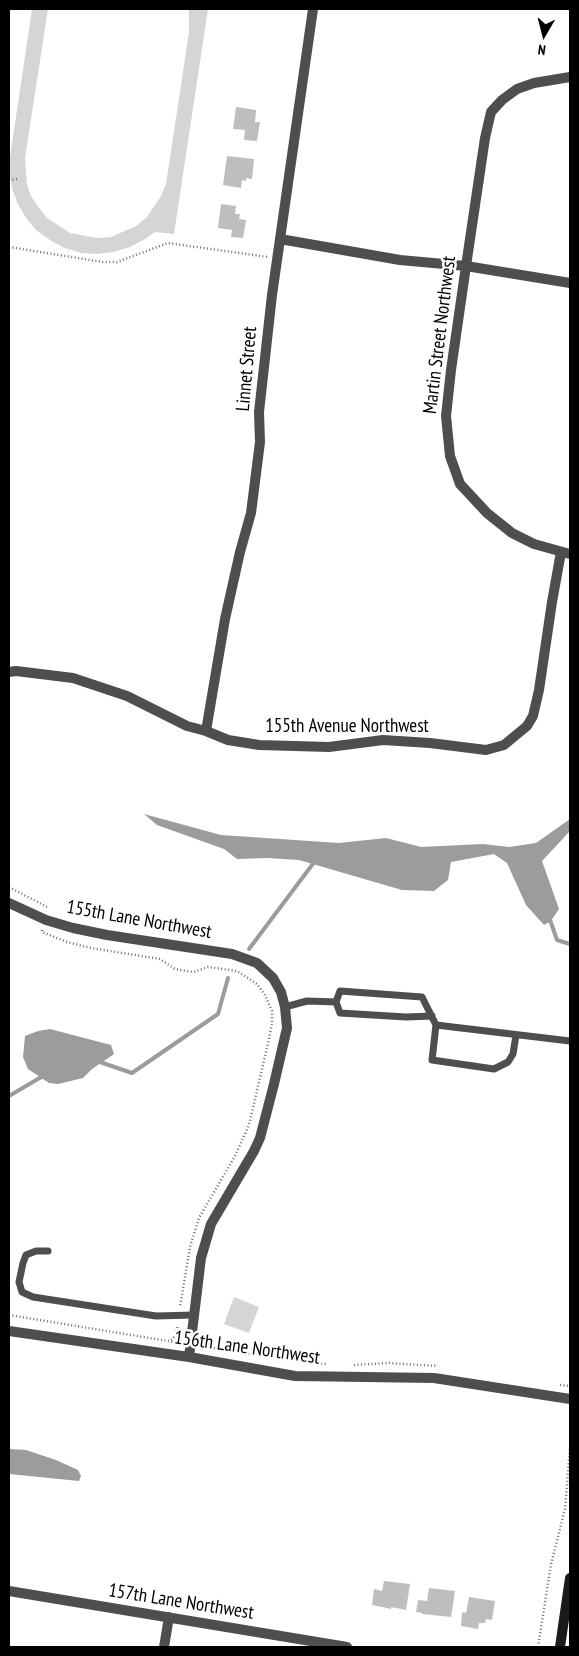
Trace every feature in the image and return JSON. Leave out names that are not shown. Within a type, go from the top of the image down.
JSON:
[{"type":"street","name":"Linnet Street","points":[[206,731],[225,619],[251,513],[260,442],[259,412],[277,259],[313,9]]},
{"type":"street","name":"Martin Street Northwest","points":[[514,737],[527,726],[533,716],[552,602],[566,553],[534,544],[512,533],[487,514],[460,484],[450,456],[446,416],[485,138],[492,112],[502,100],[517,89],[534,83],[570,78]]},
{"type":"street","points":[[280,239],[400,260],[466,266],[570,283]]},
{"type":"street","name":"155th Avenue Northwest","points":[[9,672],[16,671],[73,678],[127,696],[187,726],[243,743],[296,747],[329,746],[383,740],[430,743],[486,750],[504,745],[514,737]]},
{"type":"street","name":"155th Lane Northwest","points":[[9,903],[46,920],[73,928],[232,954],[257,963],[273,978],[281,992],[285,1007]]},
{"type":"street","points":[[189,1357],[201,1258],[211,1224],[254,1152],[260,1138],[287,1028],[285,1007]]},
{"type":"street","name":"156th Lane Northwest","points":[[9,1331],[189,1357],[295,1376],[434,1378],[570,1399]]},
{"type":"street","points":[[560,1647],[570,1578]]},
{"type":"street","name":"157th Lane Northwest","points":[[9,1590],[347,1647]]},
{"type":"street","points":[[164,1647],[169,1617]]},
{"type":"lane","points":[[432,1016],[406,1017],[340,1013],[336,1002],[340,991],[422,997],[432,1016],[436,1025],[432,1060],[494,1069],[508,1062],[513,1054],[516,1035]]},
{"type":"lane","points":[[285,1007],[307,1001],[336,1002]]},
{"type":"lane","points":[[436,1025],[570,1042]]},
{"type":"lane","points":[[48,1251],[36,1251],[26,1255],[19,1282],[22,1292],[33,1297],[146,1315],[194,1315]]},
{"type":"path","points":[[9,180],[18,179]]},
{"type":"path","points":[[9,247],[104,262],[117,262],[168,243],[277,259]]},
{"type":"path","points":[[9,887],[47,906],[48,912]]},
{"type":"path","points":[[42,932],[67,942],[91,948],[160,959],[175,969],[194,972],[208,967],[237,971],[257,984],[265,995],[272,1011],[270,1039],[249,1125],[235,1156],[199,1218],[190,1247],[175,1336],[171,1340]]},
{"type":"path","points":[[9,1316],[175,1342]]},
{"type":"path","points":[[538,1647],[551,1564],[565,1509],[570,1448]]},
{"type":"shaded area","points":[[32,9],[48,9],[25,158],[27,184],[31,196],[47,218],[70,233],[97,238],[111,237],[136,226],[147,217],[161,196],[166,184],[189,32],[189,9],[208,9],[174,234],[155,232],[130,247],[114,252],[81,253],[64,248],[50,240],[36,230],[26,218],[12,188],[9,170]]},
{"type":"shaded area","points":[[144,814],[221,835],[339,843],[386,838],[421,847],[483,844],[509,847],[536,843],[570,819],[570,831],[542,861],[559,909],[551,921],[544,925],[526,905],[507,863],[494,854],[451,862],[448,880],[434,891],[402,890],[299,860],[237,859],[224,849],[157,825]]},
{"type":"shaded area","points":[[50,1029],[111,1045],[114,1054],[92,1069],[83,1078],[58,1084],[49,1083],[28,1069],[23,1057],[25,1036]]},
{"type":"shaded area","points":[[234,1297],[259,1307],[249,1333],[224,1324]]},
{"type":"shaded area","points":[[9,1449],[26,1450],[78,1470],[81,1476],[79,1481],[9,1474]]},
{"type":"building","points":[[236,107],[256,110],[255,122],[260,122],[257,141],[244,140],[245,130],[233,129]]},
{"type":"building","points":[[227,156],[254,159],[252,179],[246,178],[246,181],[242,180],[241,188],[223,185]]},
{"type":"building","points":[[221,204],[236,206],[235,214],[240,214],[239,219],[246,220],[243,238],[231,237],[232,230],[218,228]]},
{"type":"building","points":[[384,1581],[410,1584],[406,1610],[372,1605],[374,1589],[382,1591]]},
{"type":"building","points":[[429,1588],[455,1591],[451,1617],[416,1612],[418,1600],[427,1601]]},
{"type":"building","points":[[469,1597],[495,1601],[492,1620],[486,1619],[485,1623],[479,1623],[478,1629],[461,1626],[462,1612],[466,1613]]},
{"type":"waterway","points":[[249,949],[315,861]]},
{"type":"waterway","points":[[549,917],[557,940],[570,944]]},
{"type":"waterway","points":[[97,1061],[132,1073],[218,1014],[228,978]]},
{"type":"waterway","points":[[9,1096],[43,1076]]}]
